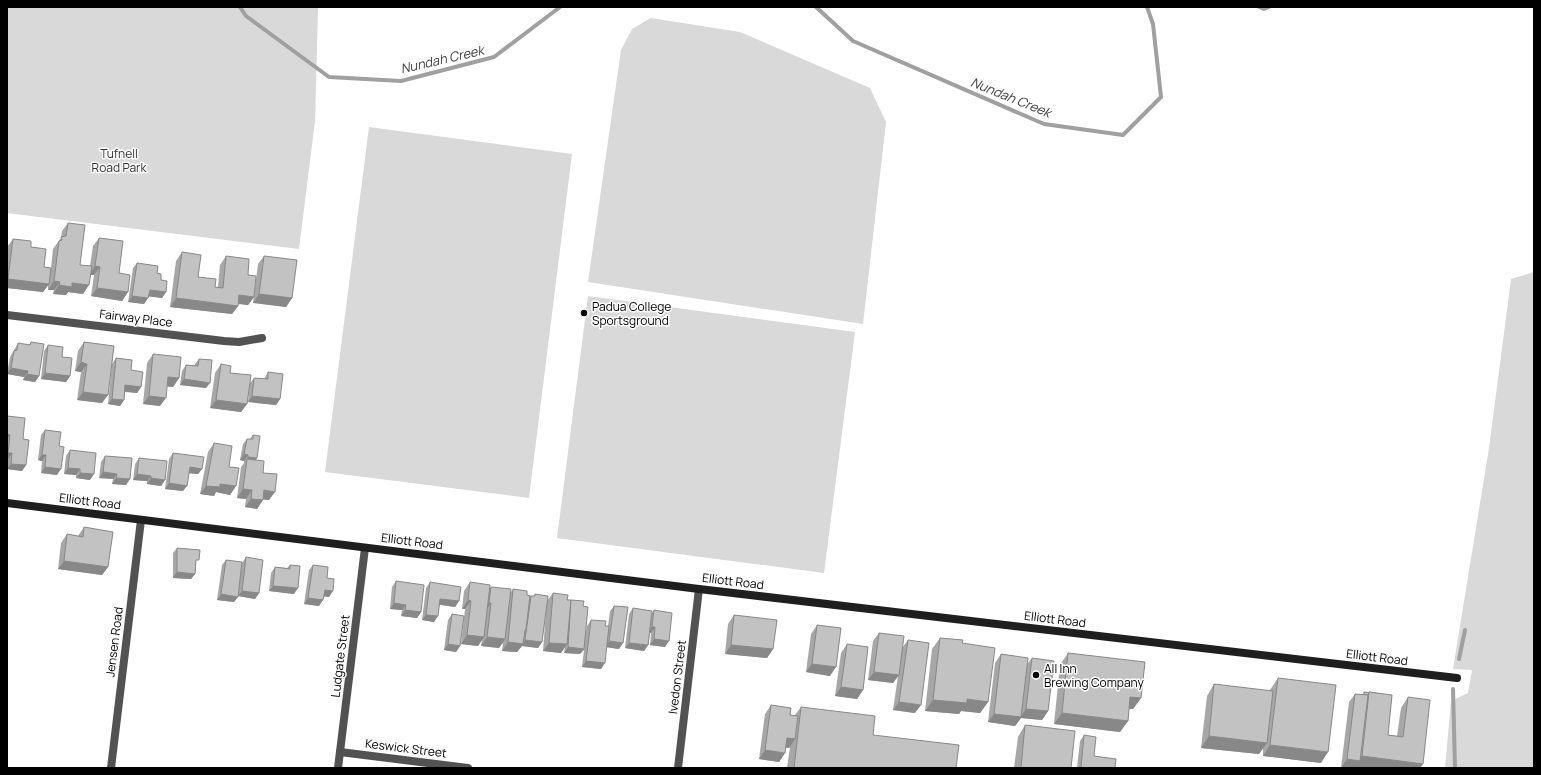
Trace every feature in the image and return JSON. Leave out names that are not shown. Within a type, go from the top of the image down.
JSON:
[{"type":"street","name":"Fairway Place","points":[[7,315],[224,341],[239,342],[262,338]]},
{"type":"street","name":"Elliott Road","points":[[7,503],[699,589],[1457,678]]},
{"type":"street","name":"Jensen Road","points":[[111,768],[141,520]]},
{"type":"street","name":"Ludgate Street","points":[[338,768],[365,548]]},
{"type":"street","name":"Ivedon Street","points":[[678,768],[699,589]]},
{"type":"street","name":"Keswick Street","points":[[340,752],[468,768]]},
{"type":"green space","name":"Tufnell Road Park","points":[[7,7],[318,7],[315,127],[315,121],[299,249],[7,213]]},
{"type":"green space","points":[[651,18],[740,32],[870,88],[886,122],[863,324],[588,282],[621,50],[632,29]]},
{"type":"green space","points":[[369,127],[572,154],[529,498],[325,472]]},
{"type":"green space","points":[[1534,272],[1534,768],[1445,768],[1451,701],[1468,693],[1472,670],[1453,669],[1489,448],[1511,279]]},
{"type":"green space","points":[[588,296],[855,332],[824,573],[557,538]]},
{"type":"building","points":[[68,223],[85,225],[80,265],[92,266],[89,285],[72,283],[72,287],[59,285],[60,282],[54,281],[59,241],[62,240],[61,237],[66,236]]},
{"type":"building","points":[[99,238],[123,241],[119,273],[130,275],[128,292],[97,288],[100,267],[95,266]]},
{"type":"building","points":[[13,239],[31,241],[31,247],[46,249],[44,267],[51,268],[49,284],[8,279]]},
{"type":"building","points":[[182,252],[201,255],[198,277],[216,279],[215,287],[223,288],[226,256],[249,259],[248,275],[256,276],[254,297],[239,295],[238,306],[176,298]]},
{"type":"building","points":[[264,256],[297,260],[292,298],[259,294]]},
{"type":"building","points":[[137,263],[158,266],[157,273],[161,274],[161,280],[167,281],[166,292],[150,290],[148,298],[132,296]]},
{"type":"building","points":[[31,342],[44,344],[39,376],[27,374],[28,371],[11,368],[14,351],[17,350],[18,343],[30,345]]},
{"type":"building","points":[[84,342],[114,346],[108,395],[83,392],[87,364],[81,362]]},
{"type":"building","points":[[48,345],[63,347],[62,357],[72,358],[70,376],[45,373]]},
{"type":"building","points":[[153,354],[181,357],[179,378],[168,377],[166,398],[149,396]]},
{"type":"building","points":[[116,358],[132,360],[131,370],[143,372],[141,387],[125,385],[124,400],[112,399]]},
{"type":"building","points":[[199,359],[212,360],[210,383],[184,379],[186,365],[198,366]]},
{"type":"building","points":[[221,364],[231,366],[230,373],[251,375],[247,404],[216,400]]},
{"type":"building","points":[[268,372],[283,374],[280,399],[252,396],[254,378],[268,379]]},
{"type":"building","points":[[7,416],[25,418],[23,439],[29,440],[26,465],[11,464],[12,453],[8,453],[10,435],[7,434]]},
{"type":"building","points":[[45,430],[61,432],[59,446],[64,447],[61,469],[45,467],[46,455],[42,455]]},
{"type":"building","points":[[253,435],[260,436],[257,458],[248,457],[248,455],[244,454],[247,439],[253,439]]},
{"type":"building","points":[[214,443],[232,446],[229,467],[239,468],[236,486],[220,484],[220,487],[206,486]]},
{"type":"building","points":[[70,450],[96,453],[94,474],[80,473],[80,469],[68,468]]},
{"type":"building","points":[[173,453],[204,457],[202,469],[190,467],[187,486],[169,483]]},
{"type":"building","points":[[105,456],[132,458],[130,479],[116,478],[117,474],[103,472]]},
{"type":"building","points":[[139,458],[167,461],[165,480],[137,474]]},
{"type":"building","points":[[247,459],[264,461],[263,473],[277,474],[275,492],[264,490],[263,500],[251,499],[252,490],[243,489]]},
{"type":"building","points":[[84,527],[113,532],[108,567],[64,561],[67,534],[83,537]]},
{"type":"building","points":[[177,548],[200,550],[199,560],[196,560],[195,574],[177,572]]},
{"type":"building","points":[[246,557],[263,560],[259,593],[242,591]]},
{"type":"building","points":[[226,560],[242,562],[238,597],[221,594]]},
{"type":"building","points":[[290,565],[300,566],[298,588],[273,586],[275,567],[290,569]]},
{"type":"building","points":[[313,565],[328,567],[327,578],[334,579],[333,591],[325,590],[323,600],[308,598]]},
{"type":"building","points":[[396,581],[424,585],[421,612],[405,610],[406,605],[394,603]]},
{"type":"building","points":[[430,582],[461,587],[459,601],[440,599],[438,616],[426,615]]},
{"type":"building","points":[[470,582],[490,585],[484,637],[467,635],[471,601],[468,600]]},
{"type":"building","points":[[491,587],[511,589],[505,639],[487,637],[491,603],[489,603]]},
{"type":"building","points":[[513,589],[527,591],[527,595],[530,596],[523,644],[508,642]]},
{"type":"building","points":[[553,593],[568,595],[567,600],[571,600],[567,644],[549,643]]},
{"type":"building","points":[[535,594],[548,596],[542,642],[525,640],[531,596],[535,596]]},
{"type":"building","points":[[571,600],[584,601],[583,606],[588,607],[584,649],[568,647]]},
{"type":"building","points":[[614,606],[628,607],[623,643],[609,641]]},
{"type":"building","points":[[633,608],[652,611],[648,645],[629,643]]},
{"type":"building","points":[[654,610],[672,613],[669,641],[654,639],[655,627],[652,627]]},
{"type":"building","points":[[452,614],[464,616],[460,646],[448,644]]},
{"type":"building","points":[[734,615],[777,620],[773,649],[731,645]]},
{"type":"building","points":[[591,620],[606,621],[605,626],[609,626],[605,663],[586,661]]},
{"type":"building","points":[[817,625],[841,628],[836,667],[812,664]]},
{"type":"building","points":[[879,633],[904,636],[899,675],[874,672]]},
{"type":"building","points":[[940,638],[963,640],[962,643],[995,648],[988,702],[967,699],[967,703],[933,700]]},
{"type":"building","points":[[908,640],[929,643],[921,705],[899,702]]},
{"type":"building","points":[[847,644],[868,647],[863,690],[841,687]]},
{"type":"building","points":[[1068,653],[1145,662],[1141,698],[1130,697],[1128,721],[1062,713]]},
{"type":"building","points":[[1001,654],[1028,658],[1021,717],[994,714]]},
{"type":"building","points":[[1032,658],[1054,661],[1048,711],[1026,709]]},
{"type":"building","points":[[1278,678],[1336,685],[1328,752],[1270,745]]},
{"type":"building","points":[[1214,684],[1273,691],[1267,743],[1209,736]]},
{"type":"building","points":[[1364,692],[1369,693],[1368,695],[1364,695]]},
{"type":"building","points":[[1369,692],[1392,695],[1388,735],[1403,737],[1408,697],[1430,700],[1423,764],[1362,756]]},
{"type":"building","points":[[1355,694],[1368,695],[1360,761],[1347,759]]},
{"type":"building","points":[[771,705],[791,708],[790,715],[798,716],[795,739],[787,738],[785,753],[765,750]]},
{"type":"building","points":[[801,707],[875,716],[873,735],[959,745],[956,768],[794,768]]},
{"type":"building","points":[[1025,725],[1075,731],[1071,768],[1021,768]]},
{"type":"building","points":[[1084,735],[1096,737],[1094,756],[1116,759],[1115,768],[1081,768]]},
{"type":"waterway","name":"Nundah Creek","points":[[240,7],[246,16],[329,77],[401,81],[494,57],[560,7]]},
{"type":"waterway","name":"Nundah Creek","points":[[816,7],[853,41],[1044,124],[1123,135],[1161,97],[1153,24],[1147,7]]},
{"type":"waterway","name":"Nundah Creek","points":[[1259,7],[1264,9],[1269,7]]},
{"type":"waterway","points":[[1459,659],[1465,630]]},
{"type":"waterway","points":[[1453,689],[1455,768]]},
{"type":"place","name":"Padua College Sportsground","points":[[584,313]]},
{"type":"place","name":"All Inn Brewing Company","points":[[1036,675]]}]
